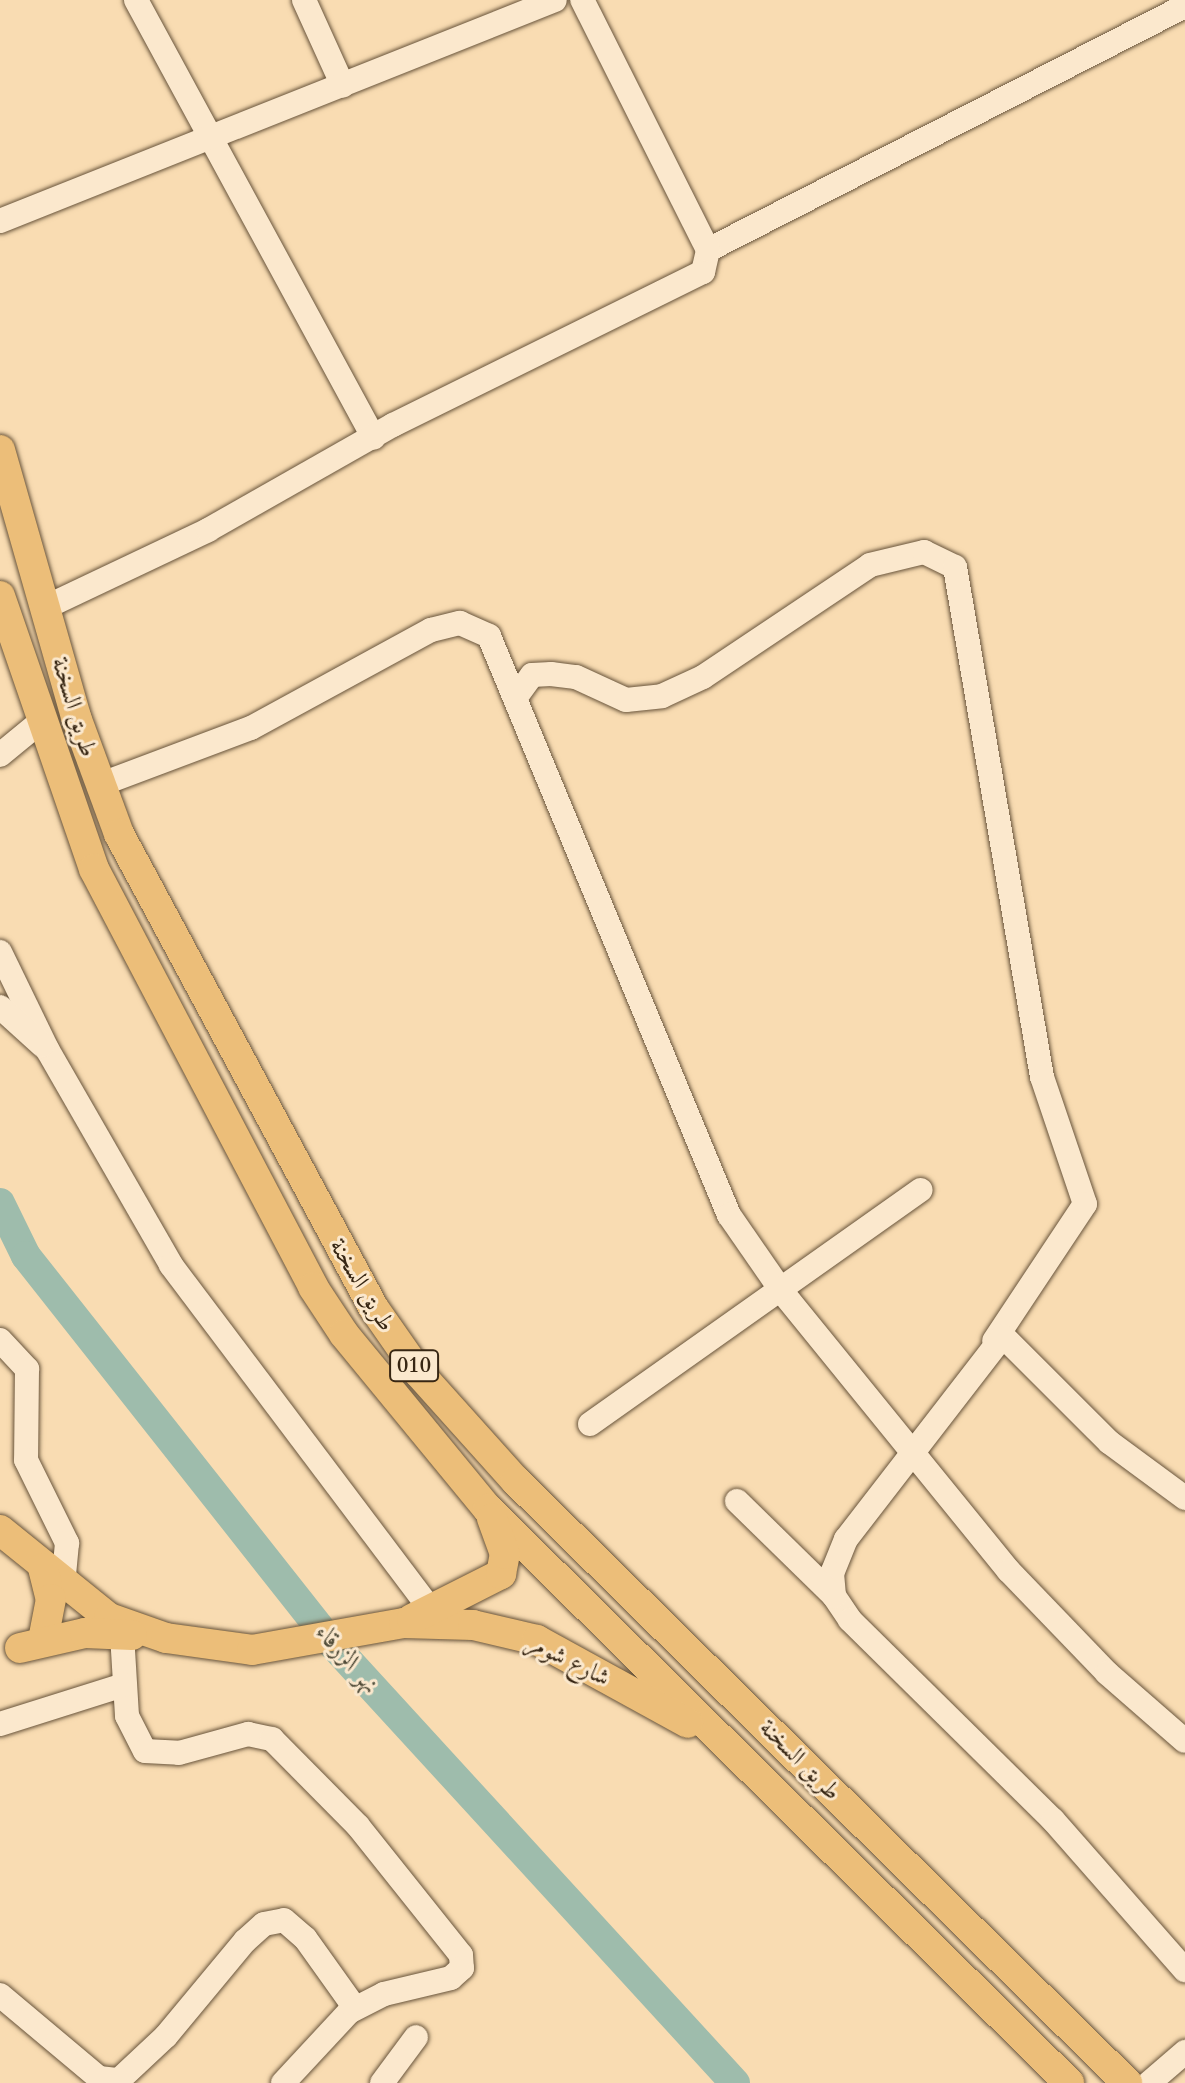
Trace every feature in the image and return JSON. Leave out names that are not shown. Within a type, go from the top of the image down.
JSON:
[{"type":"main road","name":"طريق السخنة","points":[[0,450],[44,608],[99,785],[148,894],[373,1307],[465,1427],[1127,2083]]},
{"type":"main road","name":"طريق السخنة","points":[[0,596],[40,722],[94,869],[279,1222],[344,1334],[488,1509],[718,1740],[1069,2083]]},
{"type":"main road","points":[[279,1222],[315,1202]]},
{"type":"main road","name":"شارع شومر","points":[[0,1530],[116,1626],[166,1638],[252,1650],[315,1641],[417,1617],[501,1574],[505,1554],[488,1509]]},
{"type":"main road","points":[[21,1646],[51,1599],[53,1576]]},
{"type":"main road","name":"شارع شومر","points":[[417,1617],[473,1625],[537,1640],[718,1740]]},
{"type":"main road","points":[[21,1646],[116,1626]]},
{"type":"street","points":[[136,0],[374,438]]},
{"type":"street","points":[[304,0],[343,86]]},
{"type":"street","points":[[0,221],[212,141],[555,0]]},
{"type":"street","points":[[44,608],[208,530],[374,438],[703,272],[708,250],[582,0]]},
{"type":"street","points":[[708,250],[1185,6]]},
{"type":"street","points":[[516,697],[532,675],[551,674],[576,677],[626,700],[662,696],[703,677],[878,561],[924,552],[955,567],[1042,1077],[1085,1204],[994,1341],[836,1556],[834,1596]]},
{"type":"street","points":[[99,785],[251,728],[447,625],[471,624],[489,636],[713,1187],[783,1293],[1048,1614],[1185,1741]]},
{"type":"street","points":[[0,755],[40,722]]},
{"type":"street","points":[[0,952],[47,1049],[178,1275],[417,1617]]},
{"type":"street","points":[[0,1007],[47,1049]]},
{"type":"street","points":[[590,1424],[783,1293],[920,1190]]},
{"type":"street","points":[[0,1340],[27,1369],[26,1460],[67,1543],[53,1576]]},
{"type":"street","points":[[994,1341],[1011,1340],[1109,1442],[1185,1498]]},
{"type":"street","points":[[737,1501],[834,1596],[886,1658],[1053,1820],[1185,1970]]},
{"type":"street","points":[[116,1626],[131,1733],[145,1751],[179,1753],[248,1734],[287,1750],[451,1936],[463,1962],[458,1973],[355,2008],[283,2083]]},
{"type":"street","points":[[0,1724],[124,1685]]},
{"type":"street","points":[[0,1995],[99,2078],[119,2080],[166,2036],[245,1941],[264,1924],[284,1920],[305,1938],[355,2008]]},
{"type":"street","points":[[382,2083],[416,2037]]},
{"type":"street","points":[[1149,2083],[1185,2052]]},
{"type":"waterway","name":"نهر الزرقاء","points":[[0,1203],[26,1256],[329,1640],[735,2083]]}]
